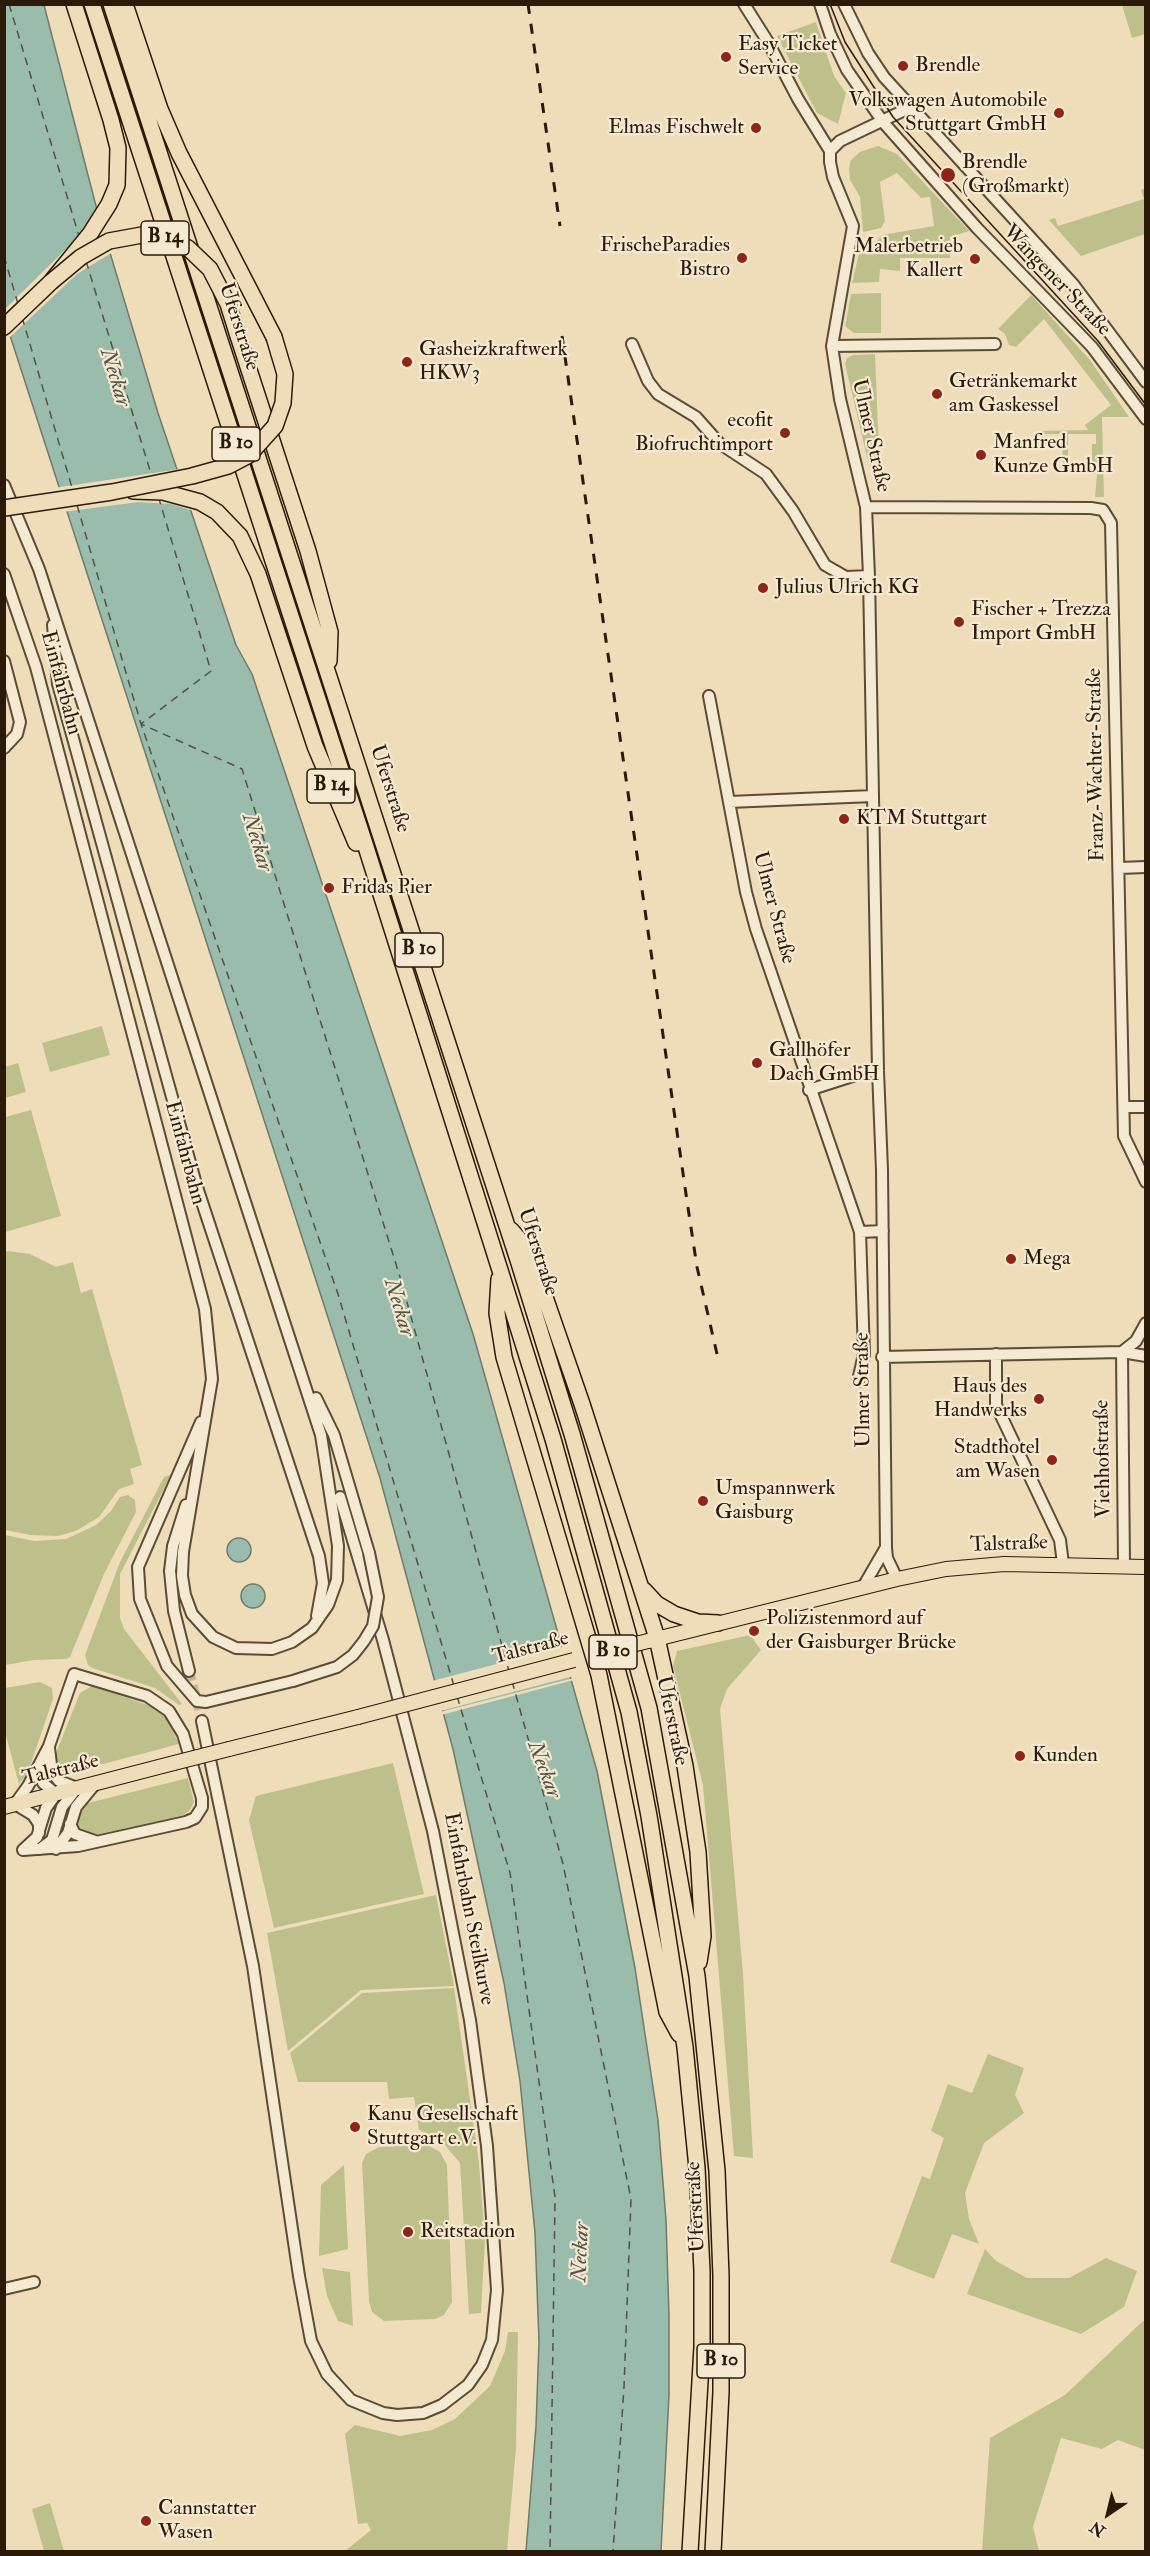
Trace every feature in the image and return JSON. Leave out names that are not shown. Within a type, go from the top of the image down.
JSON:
[{"type":"highway","name":"B 14","points":[[51,282],[100,220],[117,185],[118,148],[74,4]]},
{"type":"highway","name":"Uferstraße","points":[[92,4],[499,1267],[553,1439],[629,1712],[649,1816],[685,2047],[697,2168],[702,2271],[699,2413],[690,2552]]},
{"type":"highway","name":"Uferstraße","points":[[111,4],[507,1225],[572,1434],[649,1708],[697,1976],[717,2171],[721,2276],[721,2392],[713,2552]]},
{"type":"highway","points":[[112,492],[220,469],[236,463],[259,447],[279,418],[285,394],[284,366],[274,337],[179,153],[160,109],[125,4]]},
{"type":"highway","points":[[133,4],[138,46]]},
{"type":"highway","name":"B 14","points":[[4,327],[81,257],[109,241],[142,235],[172,240],[188,248],[210,269],[228,304],[308,551],[330,632],[329,676]]},
{"type":"highway","name":"B 14","points":[[4,508],[112,492],[163,492],[200,502],[217,512],[240,536],[258,574],[315,746],[344,817],[377,884]]},
{"type":"highway","name":"B 10","points":[[507,1225],[529,1251],[640,1584],[685,1766],[698,1852],[703,1936],[697,1976]]},
{"type":"highway","name":"B 10","points":[[499,1267],[497,1313],[504,1357],[593,1655],[609,1718],[667,2013],[685,2047]]},
{"type":"highway","name":"B 10","points":[[640,1584],[652,1600],[674,1614],[698,1622],[718,1623]]},
{"type":"main road","name":"Talstraße","points":[[10,1806],[653,1639],[897,1579],[984,1564],[1146,1567]]},
{"type":"street","points":[[744,4],[830,151],[840,141],[911,107],[868,53],[844,4]]},
{"type":"street","points":[[820,4],[830,34],[847,70],[883,122]]},
{"type":"street","name":"Wangener Straße","points":[[911,107],[1073,284],[1146,382]]},
{"type":"street","name":"Wangener Straße","points":[[883,122],[945,193],[1092,347],[1146,419]]},
{"type":"street","name":"Ulmer Straße","points":[[830,151],[833,177],[853,226],[837,304],[832,346],[840,399],[866,507],[882,1231],[886,1558],[897,1579]]},
{"type":"street","points":[[633,344],[648,381],[658,394],[696,417],[720,443],[765,474],[778,488],[825,565],[846,577],[869,576]]},
{"type":"street","points":[[832,346],[995,344]]},
{"type":"street","name":"Einfahrbahn","points":[[4,485],[39,569],[321,1435],[339,1564],[334,1593],[322,1616],[312,1628],[292,1642],[260,1651],[224,1644],[197,1622],[188,1605],[182,1576],[194,1484],[210,1402],[212,1359],[206,1310],[36,667],[4,574]]},
{"type":"street","name":"Franz-Wachter-Straße","points":[[866,507],[1091,508],[1103,510],[1111,523],[1124,1136],[1146,1182]]},
{"type":"street","name":"Einfahrbahn","points":[[51,607],[58,684],[196,1184],[322,1571],[323,1596],[312,1628]]},
{"type":"street","points":[[4,661],[20,722],[17,734],[4,748]]},
{"type":"street","name":"Ulmer Straße","points":[[709,696],[746,892],[756,929],[809,1090],[860,1232],[864,1354],[858,1381]]},
{"type":"street","points":[[729,802],[873,796]]},
{"type":"street","points":[[1119,868],[1146,867]]},
{"type":"street","points":[[809,1090],[865,1072],[878,1071]]},
{"type":"street","points":[[1124,1107],[1146,1107]]},
{"type":"street","points":[[860,1232],[882,1231]]},
{"type":"street","points":[[1122,1352],[1136,1341],[1146,1323]]},
{"type":"street","points":[[882,1357],[1122,1352],[1146,1356]]},
{"type":"street","name":"Viehhofstraße","points":[[1122,1352],[1124,1566]]},
{"type":"street","points":[[996,1354],[996,1406],[1060,1540],[1063,1564]]},
{"type":"street","points":[[210,1402],[138,1567],[140,1599],[167,1666],[197,1701],[206,1701],[293,1681],[337,1667],[353,1656],[373,1626],[378,1597],[369,1553],[334,1436],[303,1374]]},
{"type":"street","points":[[189,1671],[174,1611],[170,1571],[176,1535],[194,1484]]},
{"type":"street","name":"Einfahrbahn Steilkurve","points":[[202,1721],[239,1891],[263,2022],[308,2327],[321,2365],[342,2392],[369,2409],[383,2414],[410,2415],[442,2406],[475,2376],[492,2340],[497,2290],[492,2202],[480,2086],[459,1957],[419,1770],[340,1497]]},
{"type":"street","points":[[863,1587],[886,1548]]},
{"type":"street","points":[[39,1833],[36,1817],[10,1806],[41,1763],[74,1674],[154,1699],[169,1711],[180,1725],[202,1798],[200,1811],[186,1822],[78,1846],[60,1845],[40,1850],[23,1850],[39,1833],[46,1808],[56,1794],[43,1783],[41,1763]]},
{"type":"street","points":[[40,1850],[52,1840],[62,1807],[77,1788],[59,1781],[52,1772],[49,1746]]},
{"type":"street","points":[[60,1845],[78,1803],[97,1783]]},
{"type":"street","points":[[70,1824],[75,1834],[98,1842]]},
{"type":"street","points":[[56,1829],[60,1845]]},
{"type":"street","points":[[4,2289],[34,2282]]},
{"type":"green space","points":[[1122,5],[1145,5],[1145,34],[1132,38]]},
{"type":"green space","points":[[816,22],[834,76],[846,93],[838,124],[817,113],[777,36]]},
{"type":"green space","points":[[878,146],[897,154],[969,231],[950,237],[950,258],[900,258],[900,271],[880,269],[879,282],[852,283],[860,249],[875,243],[882,235],[934,226],[930,197],[921,198],[897,173],[880,182],[885,221],[881,228],[863,232],[860,197],[850,180],[849,168],[851,160],[860,152]]},
{"type":"green space","points":[[1145,188],[1145,234],[1081,256],[1049,220],[1055,218],[1058,226],[1144,199],[1141,190]]},
{"type":"green space","points":[[881,293],[881,333],[854,333],[845,326],[851,294]]},
{"type":"green space","points":[[1031,295],[1090,360],[1129,417],[1102,417],[1104,497],[1095,497],[1097,474],[1092,473],[1092,444],[1096,444],[1096,434],[1068,434],[1068,471],[1063,471],[1062,434],[1038,434],[1038,431],[1088,430],[1085,425],[1111,405],[1044,319],[1016,347],[1009,345],[1005,334],[998,329]]},
{"type":"green space","points":[[875,354],[880,477],[872,472],[867,457],[845,364],[847,358],[853,355]]},
{"type":"green space","points":[[102,1026],[110,1055],[50,1072],[42,1043]]},
{"type":"green space","points":[[18,1063],[26,1092],[5,1098],[5,1067]]},
{"type":"green space","points":[[31,1110],[61,1216],[5,1232],[5,1117]]},
{"type":"green space","points":[[4,1252],[30,1254],[56,1267],[73,1262],[81,1293],[92,1289],[142,1465],[130,1469],[134,1484],[119,1489],[99,1517],[76,1531],[58,1536],[30,1535],[5,1530]]},
{"type":"green space","points":[[171,1475],[120,1574],[120,1618],[124,1629],[182,1704],[179,1705],[155,1688],[92,1668],[88,1665],[85,1655],[120,1562],[164,1477]]},
{"type":"green space","points":[[128,1495],[135,1500],[136,1512],[104,1574],[70,1657],[5,1665],[5,1535],[34,1541],[66,1539],[96,1525],[111,1511],[120,1497]]},
{"type":"green space","points":[[750,1635],[761,1650],[727,1689],[720,1709],[743,1974],[753,2158],[734,2156],[703,1785],[673,1666],[677,1651]]},
{"type":"green space","points":[[40,1682],[52,1688],[53,1699],[28,1772],[19,1784],[5,1732],[5,1688]]},
{"type":"green space","points":[[92,1686],[154,1707],[167,1719],[179,1744],[69,1773],[63,1772],[56,1764],[56,1753],[80,1693]]},
{"type":"green space","points":[[393,1763],[424,1894],[274,1928],[249,1820],[256,1796]]},
{"type":"green space","points":[[188,1778],[194,1802],[190,1810],[182,1816],[90,1836],[77,1828],[75,1815],[84,1804]]},
{"type":"green space","points":[[436,1895],[454,1986],[361,1990],[288,2051],[267,1933]]},
{"type":"green space","points":[[454,1988],[479,2163],[485,2239],[481,2313],[469,2314],[460,2163],[439,2138],[419,2130],[414,2097],[389,2099],[387,2082],[298,2082],[290,2053],[362,1993]]},
{"type":"green space","points":[[988,2054],[1024,2068],[1015,2095],[1024,2113],[984,2143],[965,2193],[969,2219],[979,2244],[952,2234],[934,2279],[890,2262],[922,2176],[930,2179],[944,2138],[931,2131],[948,2084],[972,2093]]},
{"type":"green space","name":"Reitstadion","points":[[427,2145],[440,2152],[447,2165],[452,2302],[444,2315],[435,2319],[384,2321],[372,2312],[369,2301],[362,2163],[366,2154],[379,2147]]},
{"type":"green space","points":[[344,2165],[348,2249],[319,2256],[321,2185]]},
{"type":"green space","points":[[985,2249],[996,2261],[1027,2278],[1069,2278],[1106,2258],[1137,2271],[1124,2307],[1081,2334],[967,2294]]},
{"type":"green space","points":[[322,2268],[350,2272],[353,2326],[338,2321],[327,2296]]},
{"type":"green space","points":[[1143,2321],[1146,2321],[1145,2450],[1118,2440],[1102,2449],[1061,2438],[1033,2527],[1039,2551],[982,2551],[990,2438],[1065,2395]]},
{"type":"green space","points":[[508,2332],[518,2332],[516,2448],[507,2551],[345,2551],[371,2530],[367,2523],[358,2524],[345,2434],[355,2425],[400,2436],[432,2430],[455,2419],[490,2386],[505,2351]]},
{"type":"green space","points":[[50,2503],[64,2551],[44,2551],[32,2509]]},
{"type":"water","name":"Neckar","points":[[4,5],[44,5],[96,206],[158,413],[236,645],[252,674],[473,1334],[597,1771],[635,1968],[658,2120],[666,2220],[669,2316],[669,2395],[661,2551],[526,2551],[536,2426],[539,2342],[535,2233],[520,2081],[504,1983],[453,1749],[380,1478],[5,320]]},
{"type":"water","points":[[239,1538],[248,1541],[251,1550],[248,1559],[239,1562],[230,1559],[227,1550],[230,1541]]},
{"type":"water","points":[[253,1584],[262,1587],[265,1596],[262,1605],[253,1608],[244,1605],[241,1596],[244,1587]]},
{"type":"pier","points":[[99,207],[113,252],[77,274],[7,340],[5,309],[68,247]]},
{"type":"pier","points":[[180,469],[194,511],[171,504],[139,502],[62,512],[54,488]]},
{"type":"pier","points":[[565,1646],[574,1676],[440,1711],[432,1681]]},
{"type":"pier","points":[[574,1678],[574,1680],[441,1715],[440,1712]]},
{"type":"ferry route","points":[[9,4],[79,236]]},
{"type":"ferry route","points":[[4,256],[18,304]]},
{"type":"ferry route","points":[[86,261],[152,477]]},
{"type":"ferry route","points":[[22,317],[73,491]]},
{"type":"ferry route","points":[[77,505],[141,724],[211,671],[159,499]]},
{"type":"ferry route","points":[[454,1686],[338,1294],[141,724],[242,769],[400,1277],[509,1671]]},
{"type":"ferry route","points":[[512,1681],[563,1864],[631,2199],[624,2387],[613,2552]]},
{"type":"ferry route","points":[[457,1696],[510,1873],[555,2197],[550,2552]]},
{"type":"tunnel","points":[[189,1671],[202,1721]]},
{"type":"tram line","points":[[830,4],[845,42],[893,117],[1098,341],[1146,405]]},
{"type":"railway","points":[[528,4],[560,226]]},
{"type":"railway","points":[[562,336],[697,1267],[717,1354]]},
{"type":"place","name":"Easy Ticket Service","points":[[726,57]]},
{"type":"place","name":"Brendle","points":[[903,66]]},
{"type":"place","name":"Volkswagen Automobile Stuttgart GmbH","points":[[1059,113]]},
{"type":"place","name":"Elmas Fischwelt","points":[[756,128]]},
{"type":"place","name":"Brendle (Großmarkt)","points":[[948,175]]},
{"type":"place","name":"FrischeParadies Bistro","points":[[742,258]]},
{"type":"place","name":"Malerbetrieb Kallert","points":[[975,259]]},
{"type":"place","name":"Gasheizkraftwerk HKW3","points":[[407,362]]},
{"type":"place","name":"Getränkemarkt am Gaskessel","points":[[937,394]]},
{"type":"place","name":"ecofit Biofruchtimport","points":[[785,433]]},
{"type":"place","name":"Manfred Kunze GmbH","points":[[981,455]]},
{"type":"place","name":"Julius Ulrich KG","points":[[763,588]]},
{"type":"place","name":"Fischer + Trezza Import GmbH","points":[[959,622]]},
{"type":"place","name":"KTM Stuttgart","points":[[844,819]]},
{"type":"place","name":"Fridas Pier","points":[[329,888]]},
{"type":"place","name":"Gallhöfer Dach GmbH","points":[[757,1063]]},
{"type":"place","name":"Mega","points":[[1011,1259]]},
{"type":"place","name":"Haus des Handwerks","points":[[1039,1399]]},
{"type":"place","name":"Stadthotel am Wasen","points":[[1052,1460]]},
{"type":"place","name":"Umspannwerk Gaisburg","points":[[703,1501]]},
{"type":"place","name":"Polizistenmord auf der Gaisburger Brücke","points":[[754,1631]]},
{"type":"place","name":"Kunden","points":[[1020,1756]]},
{"type":"place","name":"Kanu Gesellschaft Stuttgart e.V.","points":[[355,2127]]},
{"type":"place","name":"Reitstadion","points":[[408,2232]]},
{"type":"place","name":"Cannstatter Wasen","points":[[146,2521]]}]
